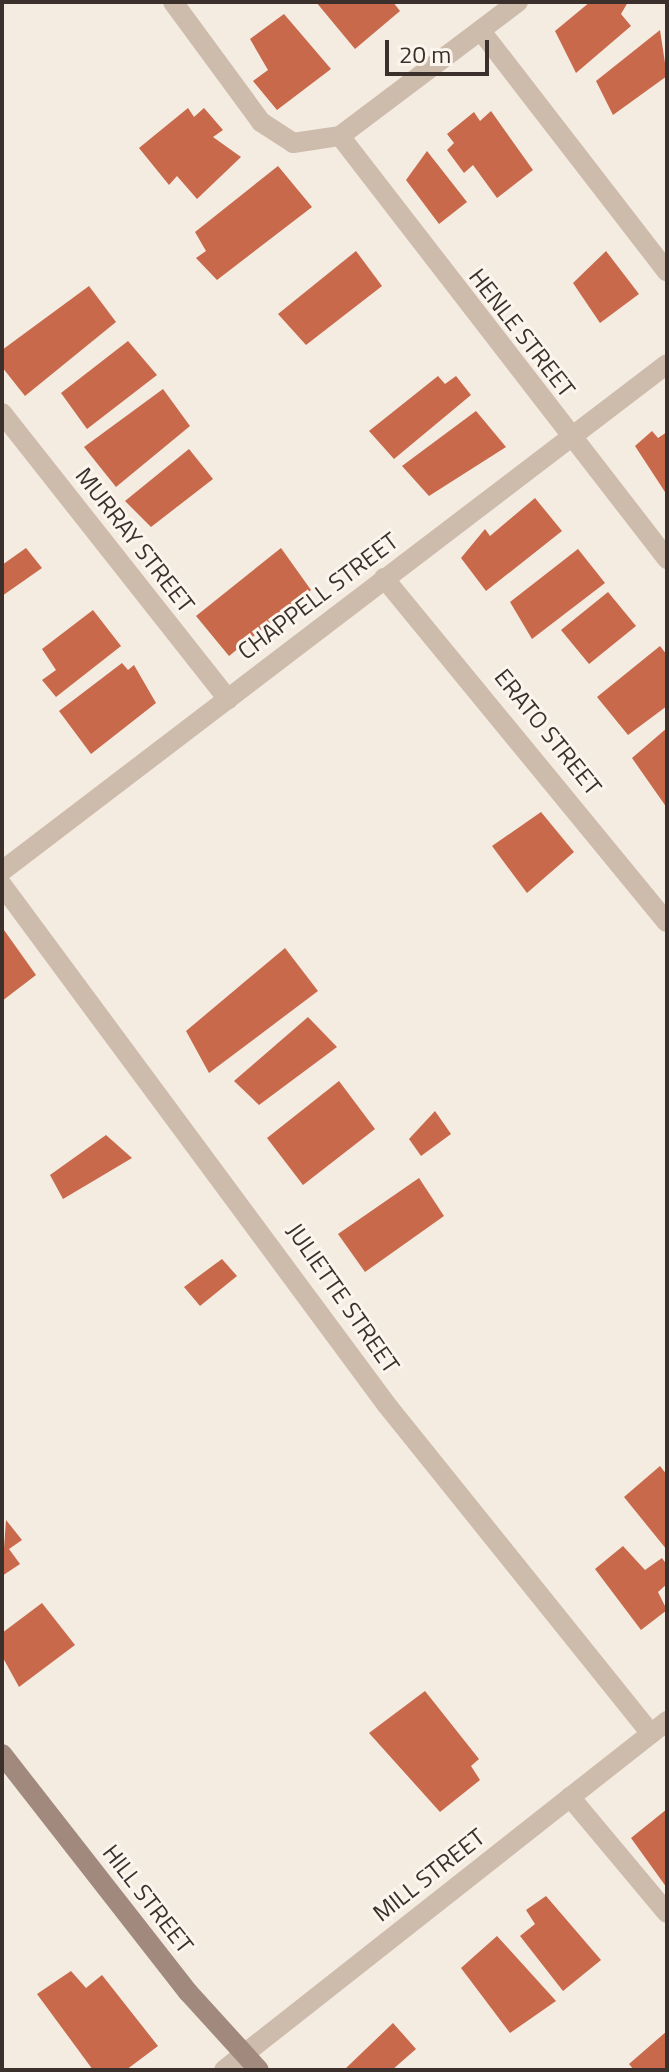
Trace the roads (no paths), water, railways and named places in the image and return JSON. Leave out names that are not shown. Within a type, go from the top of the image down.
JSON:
[{"type":"street","points":[[173,2],[277,139],[340,136],[518,2]]},
{"type":"street","points":[[481,31],[667,272]]},
{"type":"street","name":"HENLE STREET","points":[[340,136],[667,559]]},
{"type":"street","name":"CHAPPELL STREET","points":[[2,874],[384,578],[667,364]]},
{"type":"street","name":"MURRAY STREET","points":[[2,413],[228,699]]},
{"type":"street","name":"ERATO STREET","points":[[384,578],[667,922]]},
{"type":"street","name":"JULIETTE STREET","points":[[2,874],[386,1404],[659,1727]]},
{"type":"street","name":"MILL STREET","points":[[224,2070],[659,1727]]},
{"type":"street","name":"HILL STREET","points":[[2,1754],[259,2070]]},
{"type":"street","points":[[570,1797],[667,1913]]}]
